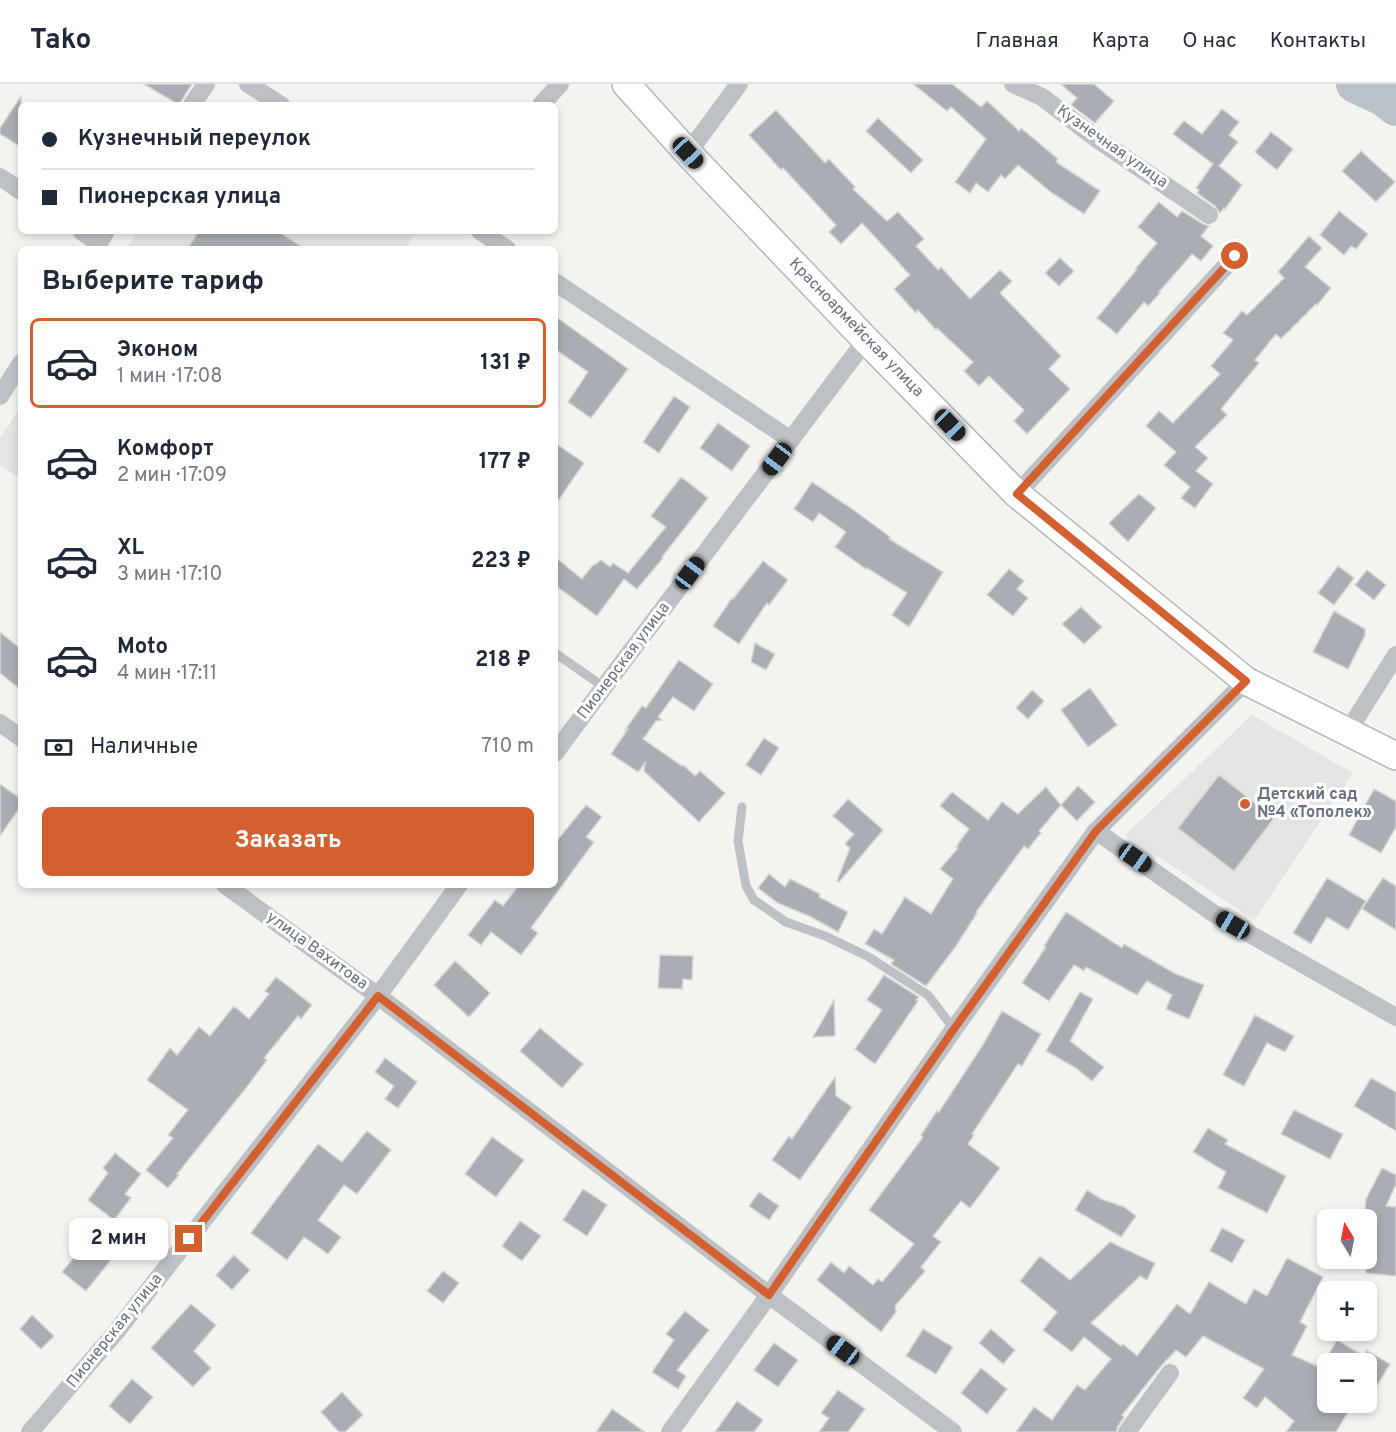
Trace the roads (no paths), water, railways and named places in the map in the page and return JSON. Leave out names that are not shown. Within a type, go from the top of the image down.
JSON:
[{"type":"main road","name":"Красноармейская улица","points":[[626,84],[688,153],[866,340],[1017,494],[1246,681],[1396,756]]},
{"type":"street","points":[[194,102],[206,84]]},
{"type":"street","points":[[248,84],[276,102]]},
{"type":"street","points":[[545,102],[560,84]]},
{"type":"street","points":[[688,153],[739,84]]},
{"type":"street","name":"Кузнечная улица","points":[[1014,84],[1042,97],[1097,139],[1209,214]]},
{"type":"street","points":[[0,177],[18,189]]},
{"type":"street","points":[[87,234],[100,241]]},
{"type":"street","points":[[484,234],[502,246]]},
{"type":"street","points":[[1017,494],[1235,256]]},
{"type":"street","points":[[558,284],[791,440]]},
{"type":"street","name":"Пионерская улица","points":[[558,749],[866,340]]},
{"type":"street","points":[[0,396],[18,368]]},
{"type":"street","points":[[1348,731],[1396,655]]},
{"type":"street","points":[[670,1432],[1096,831],[1246,681]]},
{"type":"street","points":[[0,723],[18,736]]},
{"type":"street","points":[[1096,831],[1213,913],[1396,1017]]},
{"type":"street","name":"улица Вахитова","points":[[229,888],[378,996],[769,1295],[953,1432]]},
{"type":"street","name":"Пионерская улица","points":[[30,1432],[116,1332],[378,996],[457,888]]},
{"type":"street","points":[[1127,1432],[1170,1373]]},
{"type":"lane","points":[[558,654],[604,687]]},
{"type":"lane","points":[[742,807],[738,841],[746,886],[754,900],[786,922],[825,936],[867,956],[928,995],[954,1029]]},
{"type":"waterway","points":[[1355,84],[1383,97],[1396,107]]},
{"type":"place","name":"Детский сад №4 «Тополек»","points":[[1245,804]]}]
